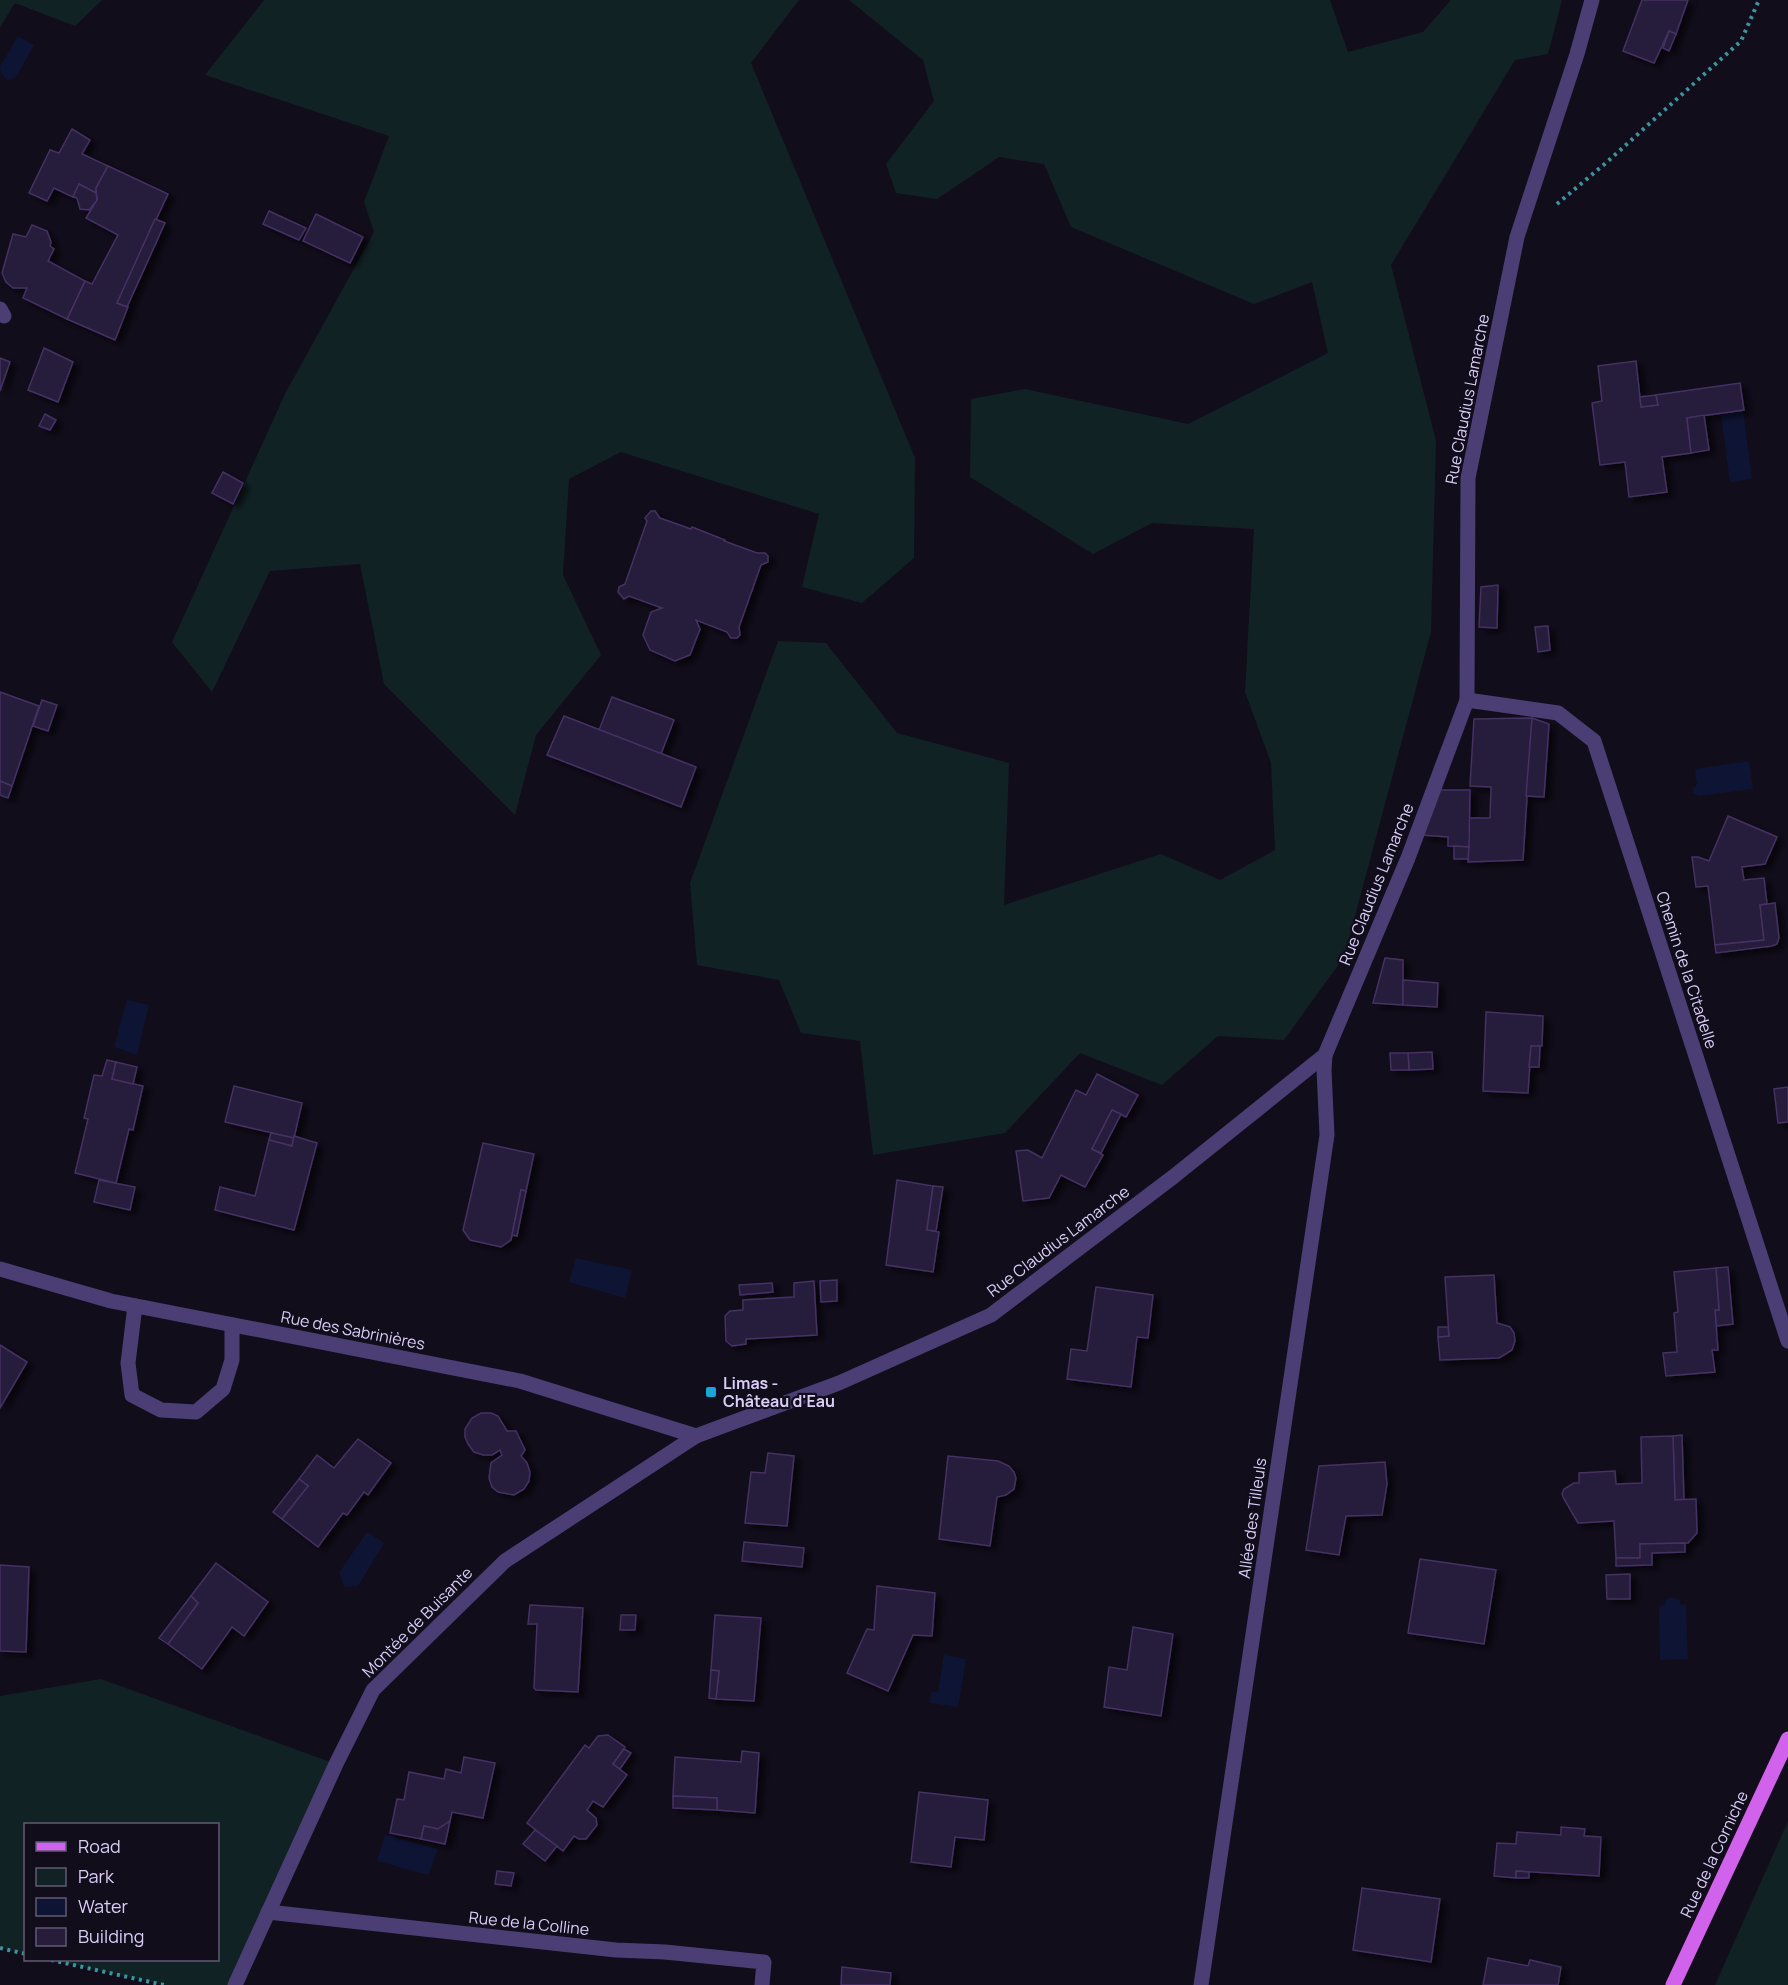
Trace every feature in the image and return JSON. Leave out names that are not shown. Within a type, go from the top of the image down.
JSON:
[{"type":"main road","name":"Rue de la Corniche","points":[[1673,1985],[1788,1739]]},
{"type":"street","name":"Rue Claudius Lamarche","points":[[696,1436],[839,1383],[991,1315],[1173,1177],[1325,1055],[1408,858],[1467,700],[1468,478],[1517,237],[1577,54],[1592,0]]},
{"type":"street","name":"Chemin de la Citadelle","points":[[1467,700],[1558,714],[1594,741],[1788,1341]]},
{"type":"street","name":"Allée des Tilleuls","points":[[1201,1985],[1327,1135],[1325,1055]]},
{"type":"street","name":"Rue des Sabrinières","points":[[0,1269],[111,1301],[520,1381],[696,1436]]},
{"type":"street","points":[[135,1306],[128,1363],[132,1395],[161,1410],[196,1412],[223,1389],[232,1360],[232,1325]]},
{"type":"street","name":"Montée de Buisante","points":[[235,1985],[336,1764],[373,1690],[505,1561],[696,1436]]},
{"type":"street","name":"Rue de la Colline","points":[[268,1912],[616,1950],[665,1952],[764,1962],[762,1985]]},
{"type":"path","points":[[1553,207],[1607,162],[1741,41],[1759,0]]},
{"type":"path","points":[[0,1948],[24,1954]]},
{"type":"path","points":[[60,1961],[164,1985]]},
{"type":"green space","points":[[0,0],[102,0],[75,26],[15,3],[0,27]]},
{"type":"green space","points":[[264,0],[799,0],[751,63],[915,458],[914,558],[862,603],[802,587],[819,514],[621,452],[569,479],[563,575],[601,655],[536,735],[515,815],[384,684],[360,564],[270,571],[212,692],[172,642],[285,394],[374,232],[364,202],[389,136],[205,75]]},
{"type":"green space","points":[[849,0],[1330,0],[1348,52],[1423,32],[1451,0],[1562,0],[1548,54],[1515,60],[1391,265],[1436,441],[1431,632],[1344,957],[1284,1040],[1218,1036],[1162,1085],[1080,1053],[1005,1133],[873,1155],[860,1041],[801,1033],[779,980],[697,965],[690,883],[778,641],[826,643],[897,733],[1009,763],[1004,905],[1161,854],[1220,880],[1275,850],[1271,763],[1245,692],[1254,529],[1152,523],[1093,554],[970,477],[971,399],[1025,389],[1188,424],[1328,353],[1312,282],[1254,304],[1071,227],[1044,164],[999,157],[937,199],[896,193],[886,164],[934,101],[923,60]]},
{"type":"green space","points":[[101,1679],[336,1764],[235,1985],[164,1985],[56,1961],[219,1961],[219,1823],[24,1823],[24,1954],[0,1948],[0,1696]]},
{"type":"green space","points":[[1788,1821],[1788,1985],[1715,1985]]},
{"type":"water","points":[[18,36],[34,45],[16,77],[8,80],[1,74],[0,67]]},
{"type":"water","points":[[1743,410],[1752,479],[1730,482],[1721,414]]},
{"type":"water","points":[[1749,761],[1753,789],[1699,796],[1693,793],[1693,788],[1697,785],[1695,769]]},
{"type":"water","points":[[127,1000],[149,1005],[137,1055],[114,1047]]},
{"type":"water","points":[[576,1258],[632,1270],[625,1298],[569,1282]]},
{"type":"water","points":[[367,1532],[384,1543],[358,1586],[345,1587],[339,1573]]},
{"type":"water","points":[[1671,1597],[1679,1599],[1681,1605],[1686,1604],[1688,1659],[1660,1660],[1659,1606],[1664,1605]]},
{"type":"water","points":[[944,1655],[966,1659],[958,1707],[930,1703],[931,1692],[938,1692]]},
{"type":"water","points":[[385,1835],[438,1849],[428,1875],[377,1861]]},
{"type":"building","points":[[1642,0],[1688,0],[1676,34],[1669,31],[1654,63],[1623,51]]},
{"type":"building","points":[[1669,31],[1676,34],[1669,51],[1663,48]]},
{"type":"building","points":[[72,129],[90,140],[82,154],[108,166],[96,188],[96,193],[79,184],[73,197],[54,188],[47,201],[29,193],[50,150],[59,153]]},
{"type":"building","points":[[108,166],[168,194],[117,303],[128,307],[115,340],[67,319],[85,281],[92,284],[118,235],[86,218],[97,200],[96,188]]},
{"type":"building","points":[[79,184],[96,193],[97,200],[89,210],[80,209],[77,198],[73,197]]},
{"type":"building","points":[[269,211],[306,228],[299,240],[263,224]]},
{"type":"building","points":[[316,214],[363,237],[350,263],[303,241]]},
{"type":"building","points":[[155,219],[165,223],[127,307],[117,303]]},
{"type":"building","points":[[32,225],[47,231],[50,246],[54,249],[48,261],[85,281],[67,319],[23,298],[27,288],[13,288],[6,282],[2,273],[13,234],[26,237]]},
{"type":"building","points":[[44,348],[73,362],[58,402],[28,390]]},
{"type":"building","points":[[0,358],[10,362],[0,391]]},
{"type":"building","points":[[1636,361],[1641,407],[1658,405],[1656,395],[1740,383],[1744,410],[1687,418],[1691,453],[1662,457],[1667,492],[1629,497],[1625,462],[1600,465],[1592,403],[1602,401],[1598,366]]},
{"type":"building","points":[[1656,395],[1658,405],[1641,407],[1640,397]]},
{"type":"building","points":[[45,414],[56,420],[50,430],[39,426]]},
{"type":"building","points":[[1704,415],[1709,450],[1691,453],[1687,418]]},
{"type":"building","points":[[223,472],[243,483],[233,504],[212,493]]},
{"type":"building","points":[[651,511],[655,511],[660,518],[691,529],[692,527],[768,556],[768,562],[761,565],[739,627],[740,635],[737,638],[731,638],[727,632],[696,620],[700,629],[690,655],[675,661],[650,650],[643,635],[651,612],[662,608],[629,596],[624,599],[618,592],[619,587],[625,584],[647,521],[645,518]]},
{"type":"building","points":[[1498,585],[1497,628],[1479,627],[1481,587]]},
{"type":"building","points":[[1548,626],[1550,650],[1538,652],[1535,627]]},
{"type":"building","points":[[0,692],[39,706],[12,786],[0,781]]},
{"type":"building","points":[[612,697],[674,720],[661,754],[599,730]]},
{"type":"building","points":[[42,700],[57,705],[48,731],[33,726]]},
{"type":"building","points":[[564,716],[696,767],[681,807],[547,755]]},
{"type":"building","points":[[1532,718],[1523,860],[1468,862],[1469,818],[1490,818],[1491,787],[1470,786],[1474,719]]},
{"type":"building","points":[[1532,718],[1549,724],[1544,797],[1526,796]]},
{"type":"building","points":[[0,781],[12,786],[8,798],[0,795]]},
{"type":"building","points":[[1436,790],[1470,790],[1469,847],[1448,846],[1448,837],[1422,835]]},
{"type":"building","points":[[1728,816],[1777,837],[1765,864],[1742,867],[1744,880],[1764,878],[1767,904],[1760,905],[1764,940],[1715,945],[1708,886],[1696,887],[1692,857],[1709,861]]},
{"type":"building","points":[[1454,846],[1469,847],[1468,859],[1454,859]]},
{"type":"building","points":[[1775,903],[1779,938],[1777,944],[1716,953],[1715,945],[1764,940],[1760,905]]},
{"type":"building","points":[[1385,958],[1403,960],[1403,1005],[1373,1003]]},
{"type":"building","points":[[1403,980],[1438,983],[1437,1007],[1403,1005]]},
{"type":"building","points":[[1486,1012],[1543,1016],[1542,1046],[1531,1046],[1528,1093],[1483,1091]]},
{"type":"building","points":[[1531,1046],[1540,1046],[1539,1067],[1529,1067]]},
{"type":"building","points":[[1432,1052],[1433,1069],[1409,1070],[1408,1053]]},
{"type":"building","points":[[1390,1053],[1408,1053],[1409,1070],[1391,1070]]},
{"type":"building","points":[[107,1060],[116,1062],[112,1079],[143,1086],[133,1130],[129,1129],[116,1183],[75,1173],[88,1119],[84,1118],[94,1075],[102,1076]]},
{"type":"building","points":[[116,1062],[137,1067],[133,1084],[112,1079]]},
{"type":"building","points":[[1097,1074],[1138,1095],[1126,1117],[1112,1110],[1092,1149],[1103,1155],[1085,1187],[1061,1175],[1049,1198],[1023,1201],[1016,1151],[1028,1150],[1042,1158],[1076,1090],[1086,1095]]},
{"type":"building","points":[[234,1086],[302,1103],[294,1138],[225,1122]]},
{"type":"building","points":[[1788,1087],[1788,1122],[1778,1123],[1774,1089]]},
{"type":"building","points":[[1112,1110],[1121,1114],[1101,1153],[1092,1149]]},
{"type":"building","points":[[271,1133],[294,1138],[292,1146],[269,1140]]},
{"type":"building","points":[[294,1136],[317,1143],[294,1230],[215,1210],[220,1187],[255,1196],[269,1140],[292,1146]]},
{"type":"building","points":[[483,1143],[534,1154],[526,1191],[521,1190],[511,1240],[501,1247],[470,1240],[463,1230]]},
{"type":"building","points":[[99,1180],[135,1187],[130,1210],[94,1202]]},
{"type":"building","points":[[897,1180],[933,1186],[927,1230],[939,1232],[933,1272],[886,1265]]},
{"type":"building","points":[[933,1186],[943,1187],[936,1231],[927,1230]]},
{"type":"building","points":[[521,1190],[526,1191],[517,1236],[512,1235]]},
{"type":"building","points":[[1728,1267],[1733,1324],[1716,1326],[1715,1310],[1719,1310],[1716,1268]]},
{"type":"building","points":[[1716,1268],[1719,1310],[1715,1310],[1718,1350],[1712,1350],[1715,1372],[1666,1376],[1663,1353],[1677,1352],[1674,1313],[1678,1312],[1674,1272]]},
{"type":"building","points":[[1494,1275],[1497,1323],[1510,1327],[1514,1333],[1515,1341],[1512,1350],[1499,1358],[1440,1360],[1438,1337],[1449,1336],[1445,1277]]},
{"type":"building","points":[[837,1280],[837,1301],[821,1302],[820,1281]]},
{"type":"building","points":[[814,1281],[817,1335],[746,1339],[746,1344],[732,1346],[726,1341],[725,1316],[730,1311],[743,1310],[743,1300],[794,1297],[794,1283]]},
{"type":"building","points":[[772,1283],[773,1292],[740,1295],[739,1285]]},
{"type":"building","points":[[1096,1287],[1153,1295],[1148,1338],[1137,1337],[1131,1387],[1067,1379],[1071,1349],[1087,1351]]},
{"type":"building","points":[[1438,1327],[1448,1327],[1449,1336],[1438,1337]]},
{"type":"building","points":[[0,1345],[27,1362],[0,1408]]},
{"type":"building","points":[[481,1413],[498,1416],[507,1431],[516,1431],[525,1450],[521,1456],[530,1472],[529,1481],[524,1489],[514,1495],[498,1492],[492,1487],[489,1478],[491,1463],[502,1455],[500,1450],[492,1455],[474,1452],[465,1437],[465,1429],[472,1418]]},
{"type":"building","points":[[1682,1435],[1684,1499],[1675,1500],[1673,1436]]},
{"type":"building","points":[[1673,1436],[1675,1500],[1696,1499],[1697,1533],[1688,1543],[1640,1544],[1640,1558],[1616,1558],[1614,1521],[1578,1523],[1564,1499],[1562,1494],[1564,1489],[1574,1483],[1579,1483],[1579,1473],[1615,1471],[1616,1484],[1642,1483],[1641,1437]]},
{"type":"building","points":[[358,1439],[391,1463],[368,1495],[364,1492],[347,1515],[343,1513],[318,1547],[282,1519],[308,1486],[299,1479],[317,1455],[334,1468]]},
{"type":"building","points":[[768,1453],[794,1456],[787,1526],[745,1523],[751,1472],[765,1473]]},
{"type":"building","points":[[948,1456],[998,1461],[1009,1466],[1014,1472],[1016,1478],[1014,1489],[1006,1495],[997,1497],[990,1546],[939,1539]]},
{"type":"building","points":[[1385,1462],[1387,1484],[1382,1515],[1346,1516],[1339,1555],[1306,1550],[1319,1466]]},
{"type":"building","points":[[299,1479],[308,1486],[282,1519],[273,1512]]},
{"type":"building","points":[[744,1542],[804,1548],[802,1567],[742,1561]]},
{"type":"building","points":[[1685,1543],[1685,1552],[1652,1553],[1652,1565],[1616,1566],[1616,1558],[1640,1558],[1640,1544]]},
{"type":"building","points":[[1420,1559],[1496,1570],[1484,1644],[1408,1633]]},
{"type":"building","points":[[216,1563],[268,1602],[244,1636],[232,1627],[202,1669],[168,1644],[198,1603],[191,1596]]},
{"type":"building","points":[[0,1565],[29,1567],[26,1652],[0,1651]]},
{"type":"building","points":[[1630,1574],[1630,1599],[1607,1599],[1606,1575]]},
{"type":"building","points":[[877,1586],[935,1593],[932,1636],[913,1635],[888,1691],[847,1673],[867,1629],[874,1630]]},
{"type":"building","points":[[191,1596],[198,1603],[168,1644],[159,1638]]},
{"type":"building","points":[[530,1605],[583,1608],[578,1692],[536,1690],[534,1688],[537,1624],[528,1624]]},
{"type":"building","points":[[621,1615],[636,1615],[635,1630],[620,1630]]},
{"type":"building","points":[[715,1615],[761,1618],[754,1701],[716,1699],[719,1671],[711,1670]]},
{"type":"building","points":[[1133,1627],[1173,1634],[1161,1716],[1104,1707],[1109,1667],[1127,1670]]},
{"type":"building","points":[[711,1670],[719,1671],[716,1699],[709,1698]]},
{"type":"building","points":[[608,1735],[625,1747],[613,1764],[627,1775],[603,1807],[593,1801],[587,1810],[596,1818],[597,1825],[586,1839],[574,1836],[563,1851],[527,1823],[585,1745],[589,1748],[598,1736]]},
{"type":"building","points":[[624,1749],[631,1753],[620,1769],[613,1764]]},
{"type":"building","points":[[742,1751],[759,1753],[755,1813],[717,1810],[717,1798],[673,1796],[675,1757],[741,1762]]},
{"type":"building","points":[[464,1757],[495,1763],[483,1818],[452,1812],[450,1821],[438,1829],[424,1826],[421,1839],[390,1833],[397,1799],[404,1800],[409,1772],[444,1779],[446,1769],[461,1773]]},
{"type":"building","points":[[919,1792],[988,1800],[984,1840],[955,1837],[951,1867],[911,1862]]},
{"type":"building","points":[[673,1796],[717,1798],[717,1810],[673,1808]]},
{"type":"building","points":[[450,1821],[445,1844],[421,1839],[424,1826],[438,1829]]},
{"type":"building","points":[[1561,1827],[1585,1829],[1584,1836],[1601,1837],[1599,1876],[1516,1871],[1516,1878],[1494,1876],[1497,1843],[1516,1844],[1517,1832],[1561,1835]]},
{"type":"building","points":[[535,1830],[557,1846],[545,1861],[523,1844]]},
{"type":"building","points":[[497,1871],[514,1873],[511,1886],[495,1884]]},
{"type":"building","points":[[1516,1871],[1529,1872],[1529,1878],[1516,1878]]},
{"type":"building","points":[[1362,1888],[1440,1899],[1431,1962],[1353,1950]]},
{"type":"building","points":[[1488,1958],[1528,1966],[1530,1960],[1561,1967],[1558,1985],[1483,1985]]},
{"type":"building","points":[[842,1967],[891,1973],[890,1985],[841,1985]]},
{"type":"place","name":"Limas - Château d'Eau","points":[[711,1392]]}]
